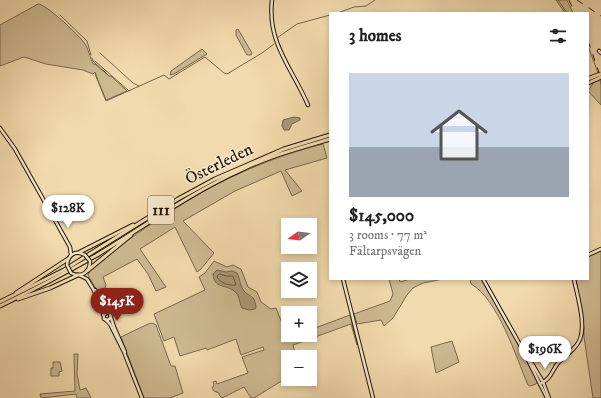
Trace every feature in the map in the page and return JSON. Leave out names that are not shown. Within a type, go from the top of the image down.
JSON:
[{"type":"main road","points":[[589,80],[601,75]]},
{"type":"main road","points":[[589,82],[596,77]]},
{"type":"main road","name":"Österleden","points":[[1,304],[64,270],[146,219],[224,174],[284,149],[329,135]]},
{"type":"main road","name":"Österleden","points":[[1,304],[51,281],[190,196],[242,169],[272,157],[329,139]]},
{"type":"main road","points":[[78,252],[146,219]]},
{"type":"main road","points":[[87,271],[143,226]]},
{"type":"main road","points":[[1,304],[68,259]]},
{"type":"main road","points":[[1,304],[50,288],[78,275]]},
{"type":"street","points":[[272,0],[271,18],[279,50],[308,105]]},
{"type":"street","points":[[0,128],[14,149],[70,247],[71,255]]},
{"type":"street","points":[[70,247],[85,255],[90,262],[87,271],[88,278],[110,314],[142,398]]},
{"type":"street","points":[[589,255],[601,249]]},
{"type":"street","points":[[78,252],[71,255],[68,259],[67,265],[71,272],[85,277],[89,282],[102,308],[104,318],[110,324],[130,367]]},
{"type":"street","points":[[78,275],[87,271]]},
{"type":"street","points":[[343,280],[373,398]]},
{"type":"street","points":[[484,280],[542,383],[548,398]]},
{"type":"street","points":[[542,383],[550,378],[556,366],[576,346],[581,337],[582,325],[574,280]]},
{"type":"street","points":[[103,315],[108,312]]},
{"type":"street","points":[[106,320],[111,318]]},
{"type":"shaded area","points":[[556,0],[567,0],[573,12],[564,12]]},
{"type":"shaded area","points":[[38,4],[48,9],[70,28],[85,44],[93,64],[111,76],[127,91],[106,100],[95,72],[93,74],[83,70],[46,64],[24,57],[0,66],[0,25]]},
{"type":"shaded area","points":[[238,29],[252,53],[251,55],[247,55],[236,35],[236,30]]},
{"type":"shaded area","points":[[202,49],[207,54],[170,75],[171,71]]},
{"type":"shaded area","points":[[601,79],[601,105],[589,92],[594,82]]},
{"type":"shaded area","points":[[323,144],[327,158],[285,170],[302,191],[292,196],[281,171],[235,191],[183,221],[214,253],[197,272],[175,227],[140,249],[166,287],[156,291],[148,274],[137,259],[103,277],[106,285],[103,293],[99,294],[88,275],[91,268],[145,228],[200,193],[229,178],[259,165]]},
{"type":"shaded area","points":[[601,251],[601,398],[593,398],[576,280],[589,280],[589,256]]},
{"type":"shaded area","points":[[214,261],[227,267],[233,265],[241,269],[248,287],[257,292],[261,302],[271,309],[276,308],[281,320],[281,342],[301,342],[293,345],[294,350],[281,350],[281,381],[254,398],[251,398],[244,387],[222,398],[219,393],[214,391],[212,388],[214,385],[213,382],[216,381],[217,384],[248,373],[242,357],[264,350],[263,347],[241,355],[236,339],[207,350],[206,348],[180,356],[174,337],[164,341],[154,314],[205,290],[199,277],[205,273]]},
{"type":"shaded area","points":[[389,280],[399,280],[400,282],[407,280],[438,280],[423,283],[413,288],[393,318],[384,326],[381,320],[357,324],[354,314],[390,301],[393,294]]},
{"type":"shaded area","points":[[470,280],[482,280],[521,348],[538,381],[536,384],[530,386],[528,385],[498,315],[481,291],[471,284]]},
{"type":"shaded area","points":[[350,315],[357,345],[351,324],[317,336],[317,327]]},
{"type":"shaded area","points":[[152,323],[156,325],[171,366],[175,366],[183,393],[170,398],[144,398],[121,337]]},
{"type":"shaded area","points":[[452,341],[459,362],[436,373],[431,347]]},
{"type":"shaded area","points":[[74,354],[78,354],[77,374],[80,390],[86,388],[91,398],[77,398],[76,394],[41,398],[40,394],[75,391]]},
{"type":"shaded area","points":[[53,362],[60,362],[62,371],[59,372],[59,376],[51,376]]},
{"type":"water","points":[[294,117],[300,118],[300,120],[292,124],[289,130],[284,130],[282,126],[283,120]]},
{"type":"water","points":[[217,270],[226,272],[232,271],[237,273],[243,290],[254,300],[256,307],[255,309],[249,310],[242,308],[236,293],[216,282],[213,274]]},
{"type":"waterway","points":[[341,12],[354,7],[366,6],[375,0]]},
{"type":"waterway","points":[[558,0],[566,12]]},
{"type":"waterway","points":[[60,15],[87,41],[91,55]]},
{"type":"waterway","points":[[277,38],[297,24],[329,15]]},
{"type":"waterway","points":[[95,74],[106,101],[164,75],[169,79],[205,57],[227,74],[274,44]]},
{"type":"waterway","points":[[589,49],[598,73]]},
{"type":"waterway","points":[[100,53],[133,83],[139,86]]},
{"type":"waterway","points":[[92,58],[93,61],[109,76]]},
{"type":"waterway","points":[[95,61],[129,91]]},
{"type":"waterway","points":[[600,78],[601,84]]},
{"type":"railway","points":[[569,0],[575,12]]},
{"type":"railway","points":[[577,0],[601,16]]},
{"type":"railway","points":[[589,44],[601,78]]}]
